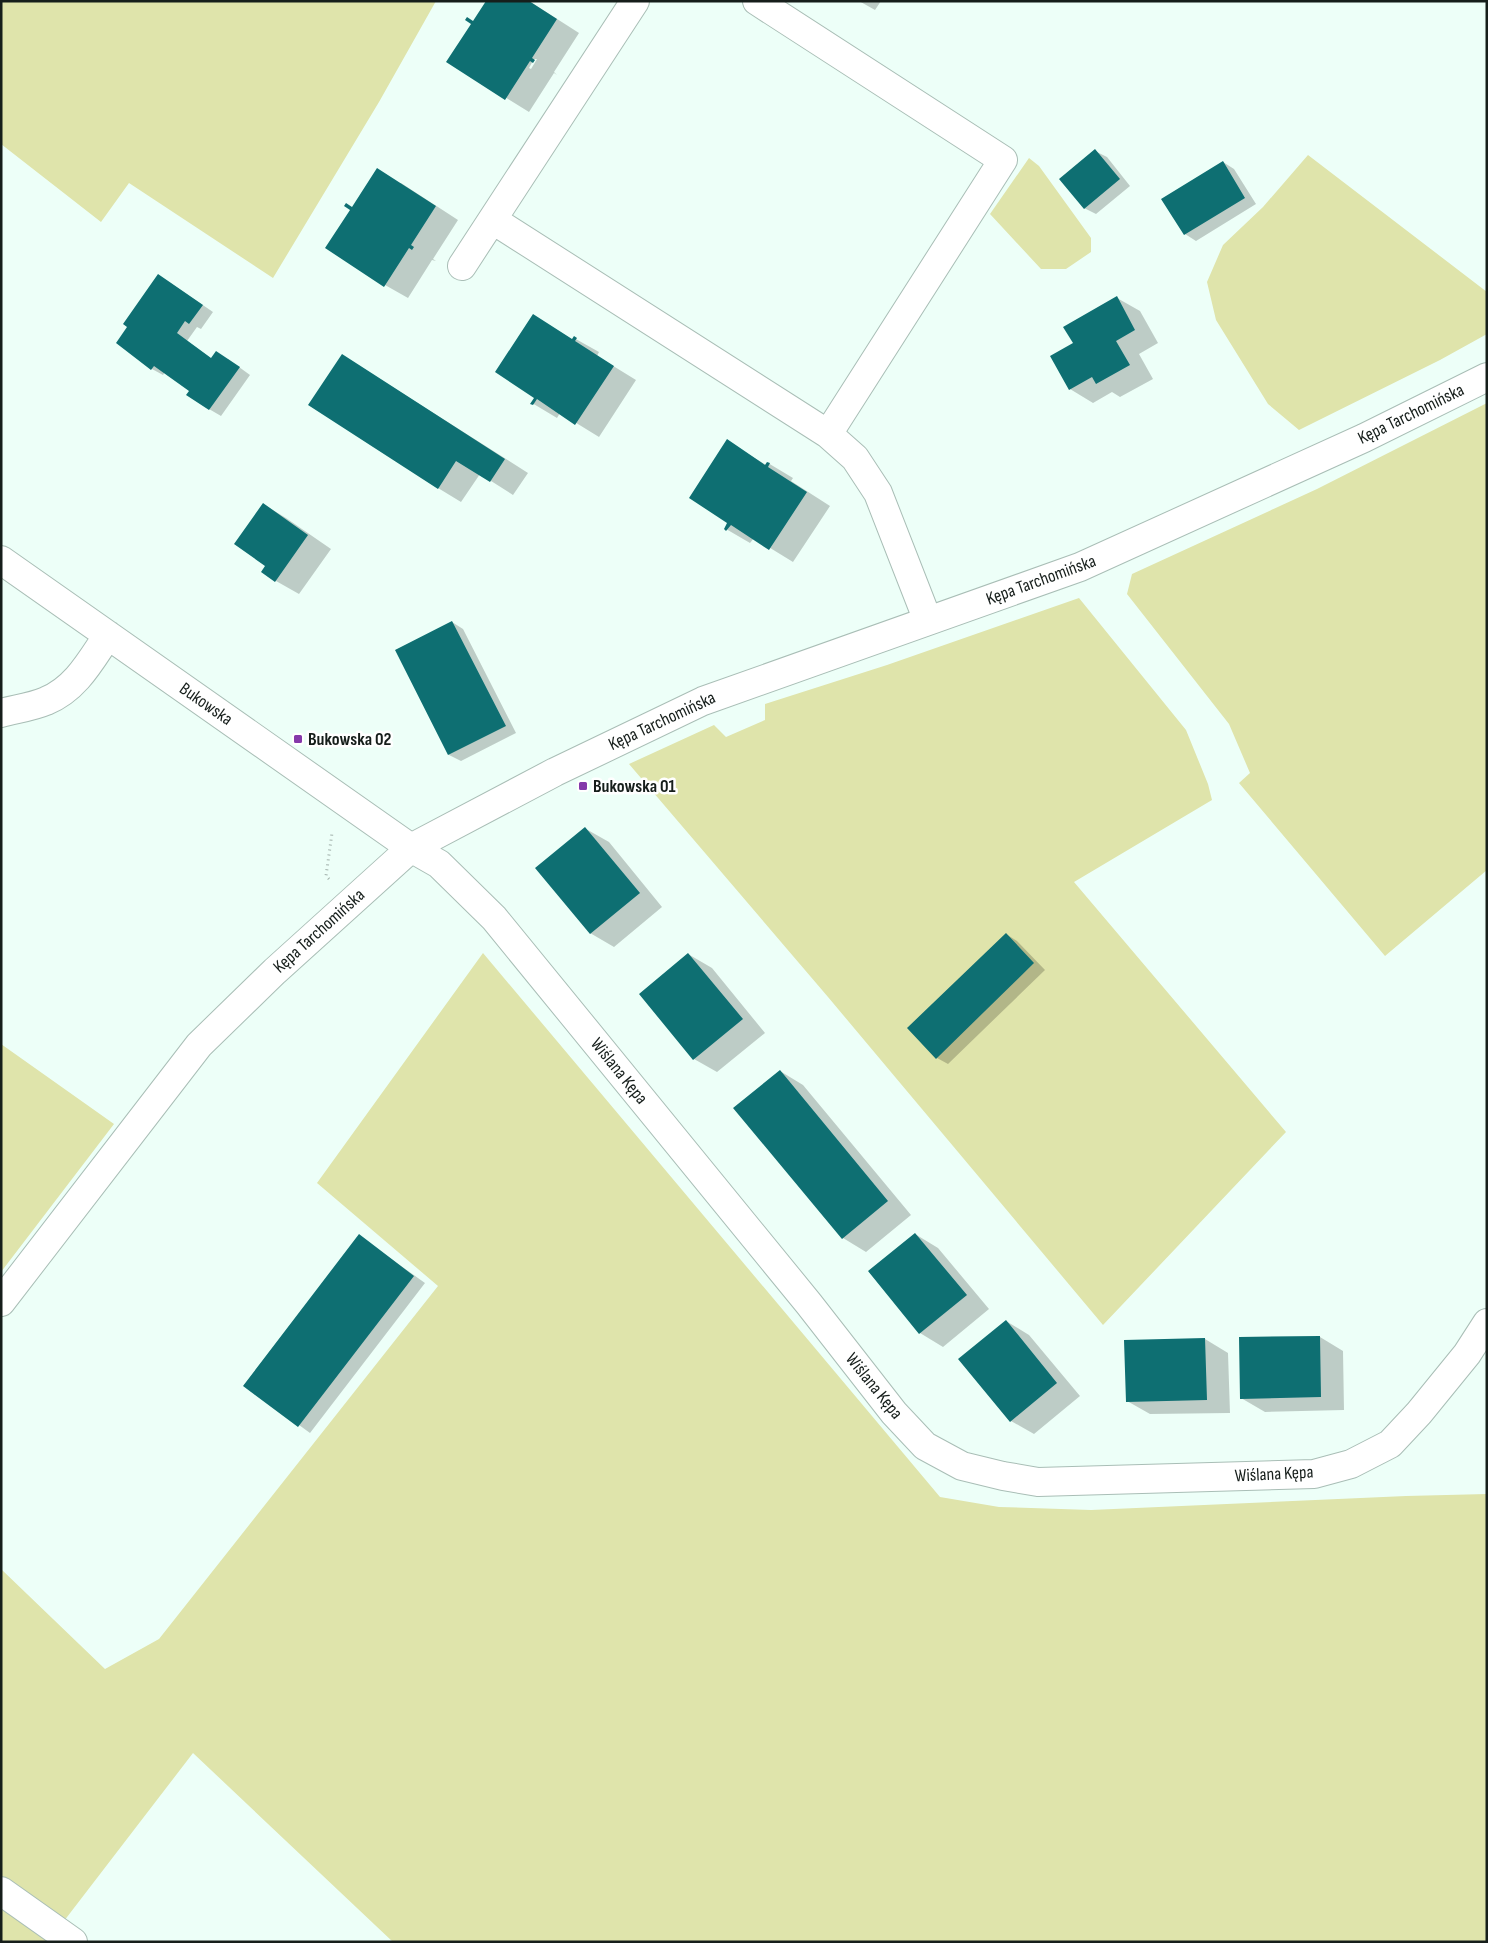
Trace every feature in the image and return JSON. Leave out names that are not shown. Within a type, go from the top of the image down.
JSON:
[{"type":"street","points":[[462,266],[635,1]]},
{"type":"street","points":[[757,1],[1004,160],[828,434]]},
{"type":"street","points":[[493,220],[828,434],[855,458],[878,494],[928,621]]},
{"type":"street","name":"Kępa Tarchomińska","points":[[1,1302],[199,1045],[275,971],[411,848],[555,772],[703,700],[1080,567],[1364,438],[1487,377]]},
{"type":"street","name":"Bukowska","points":[[1,560],[411,848]]},
{"type":"street","points":[[1,713],[46,701],[68,689],[83,673],[108,635]]},
{"type":"street","name":"Wiślana Kępa","points":[[411,848],[439,864],[494,918],[809,1304],[894,1412],[925,1446],[962,1466],[1038,1482],[1314,1474],[1351,1464],[1390,1444],[1419,1413],[1466,1354],[1487,1323]]},
{"type":"street","points":[[1,1891],[72,1942]]},
{"type":"green space","points":[[1,1],[436,1],[379,102],[273,278],[129,183],[101,222],[1,144]]},
{"type":"green space","points":[[1308,155],[1487,292],[1487,334],[1440,360],[1299,430],[1268,404],[1216,320],[1207,282],[1223,245],[1263,207]]},
{"type":"green space","points":[[1029,158],[1039,166],[1091,238],[1091,252],[1066,269],[1041,269],[990,214]]},
{"type":"green space","points":[[1487,403],[1487,870],[1385,956],[1239,783],[1250,773],[1229,724],[1127,594],[1132,574],[1317,489]]},
{"type":"green space","points":[[1079,598],[1186,730],[1208,784],[1212,800],[1074,882],[1286,1132],[1103,1325],[828,997],[629,764],[714,725],[726,737],[765,720],[765,704],[887,665]]},
{"type":"green space","points":[[483,953],[940,1497],[999,1507],[1091,1510],[1487,1494],[1487,1942],[393,1942],[193,1753],[64,1921],[1,1875],[1,1569],[105,1669],[159,1639],[438,1286],[317,1183]]},
{"type":"green space","points":[[1,1044],[114,1124],[1,1272]]},
{"type":"green space","points":[[1,1905],[51,1942],[1,1942]]},
{"type":"building","points":[[486,1],[529,1],[557,19],[532,58],[535,60],[533,63],[530,61],[505,100],[446,62],[471,24],[465,20],[467,17],[473,21]]},
{"type":"building","points":[[1095,149],[1120,179],[1084,209],[1059,179]]},
{"type":"building","points":[[1223,161],[1245,198],[1184,235],[1161,199]]},
{"type":"building","points":[[377,168],[436,206],[411,245],[414,247],[412,250],[409,248],[384,287],[325,248],[350,210],[344,206],[346,203],[352,207]]},
{"type":"building","points":[[158,274],[203,305],[189,324],[185,321],[177,333],[211,358],[216,351],[240,367],[209,410],[186,395],[189,391],[154,366],[151,370],[116,343],[127,327],[123,324]]},
{"type":"building","points":[[1117,296],[1135,330],[1116,341],[1130,365],[1096,384],[1092,377],[1069,390],[1050,356],[1073,343],[1063,327]]},
{"type":"building","points":[[533,314],[572,339],[574,336],[577,338],[575,341],[614,366],[575,425],[537,399],[533,405],[530,404],[534,398],[495,372]]},
{"type":"building","points":[[342,354],[505,459],[490,482],[456,461],[438,489],[308,405]]},
{"type":"building","points":[[727,439],[765,465],[767,462],[770,463],[768,467],[807,492],[769,550],[731,525],[726,531],[724,529],[727,523],[689,498]]},
{"type":"building","points":[[263,503],[308,535],[275,582],[261,572],[265,566],[234,544]]},
{"type":"building","points":[[452,621],[506,726],[448,755],[395,650]]},
{"type":"building","points":[[585,827],[640,893],[590,934],[535,868]]},
{"type":"building","points":[[1006,933],[1034,963],[936,1059],[907,1028]]},
{"type":"building","points":[[688,953],[743,1019],[693,1060],[639,994]]},
{"type":"building","points":[[780,1070],[888,1201],[842,1239],[733,1108]]},
{"type":"building","points":[[915,1233],[967,1295],[919,1334],[868,1271]]},
{"type":"building","points":[[359,1234],[414,1276],[298,1427],[243,1386]]},
{"type":"building","points":[[1006,1320],[1057,1383],[1010,1422],[958,1359]]},
{"type":"building","points":[[1320,1336],[1321,1397],[1240,1399],[1239,1337]]},
{"type":"building","points":[[1205,1338],[1207,1400],[1126,1402],[1124,1340]]},
{"type":"place","name":"Bukowska 02","points":[[298,739]]},
{"type":"place","name":"Bukowska 01","points":[[583,786]]}]
